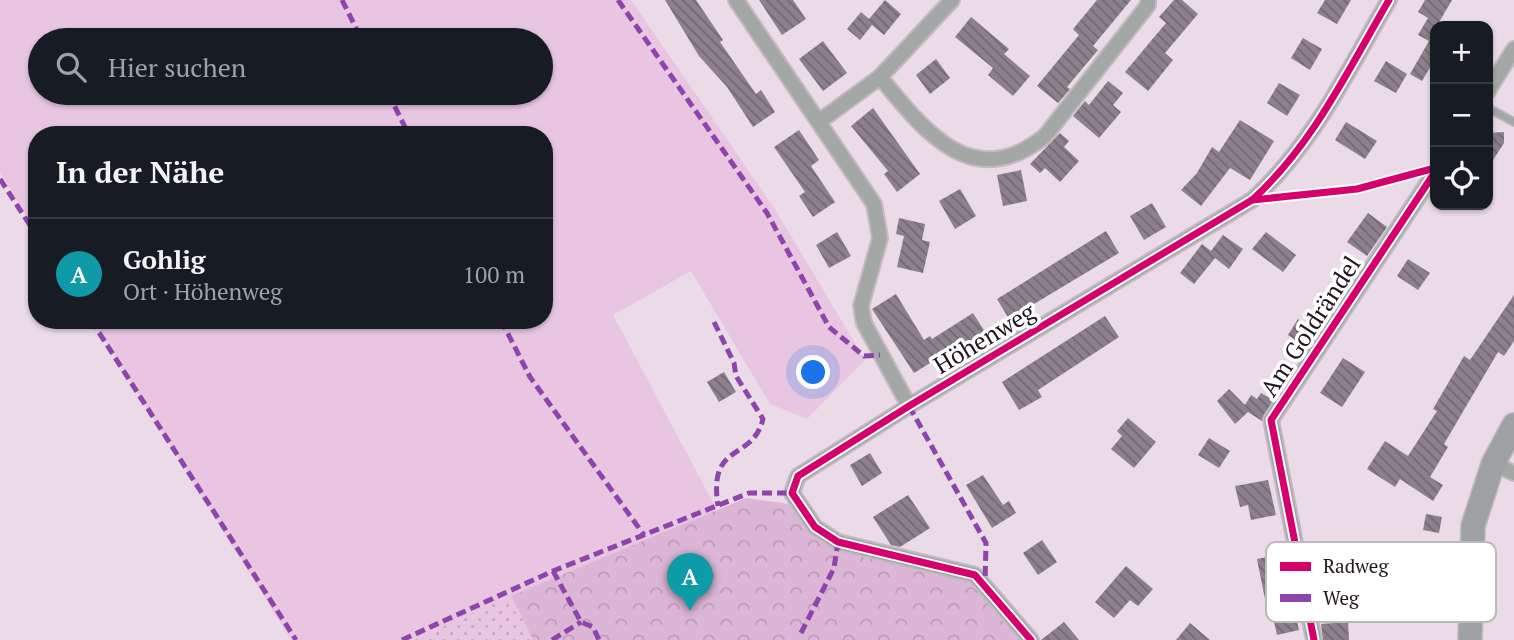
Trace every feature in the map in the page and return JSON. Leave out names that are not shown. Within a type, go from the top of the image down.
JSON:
[{"type":"main road","points":[[1473,542],[1474,526],[1504,469],[1514,425]]},
{"type":"main road","points":[[1470,640],[1471,622]]},
{"type":"street","points":[[736,0],[874,204],[880,238],[861,306],[864,323],[909,406]]},
{"type":"street","points":[[820,121],[880,77],[952,0]]},
{"type":"street","points":[[880,77],[907,110],[948,148],[977,159],[999,160],[1025,153],[1045,136],[1148,5],[1148,0]]},
{"type":"street","name":"Höhenweg","points":[[1031,640],[975,575],[838,542],[815,527],[792,494],[798,476],[909,406],[1252,200],[1280,175],[1301,149],[1388,0]]},
{"type":"street","points":[[1492,84],[1514,49]]},
{"type":"street","name":"Am Goldrändel","points":[[1295,542],[1272,420],[1430,180]]},
{"type":"street","name":"Am Goldrändel","points":[[1311,622],[1314,640]]},
{"type":"lane","points":[[1493,111],[1514,122]]},
{"type":"shaded area","points":[[0,0],[631,0],[775,209],[865,360],[807,419],[770,404],[691,271],[613,315],[717,510],[413,640],[291,640],[98,329],[553,329],[553,126],[28,126],[28,218],[0,173]]},
{"type":"shaded area","points":[[511,596],[533,640],[413,640]]},
{"type":"green space","points":[[746,498],[790,504],[812,530],[964,575],[981,585],[1025,640],[533,640],[511,596]]},
{"type":"building","points":[[665,0],[696,0],[723,40],[720,42],[756,94],[761,90],[775,112],[753,127],[727,87],[699,56]]},
{"type":"building","points":[[759,0],[793,0],[806,19],[782,35]]},
{"type":"building","points":[[885,0],[901,14],[884,35],[872,25],[860,40],[847,29],[861,12],[869,19]]},
{"type":"building","points":[[1097,0],[1131,0],[1093,46],[1098,50],[1067,87],[1070,89],[1058,103],[1037,86],[1079,35],[1073,29]]},
{"type":"building","points":[[1174,0],[1182,0],[1198,14],[1165,53],[1173,60],[1148,91],[1125,72],[1166,23],[1159,17]]},
{"type":"building","points":[[1325,0],[1351,0],[1337,24],[1317,13]]},
{"type":"building","points":[[1425,0],[1452,0],[1440,21],[1430,21],[1430,67],[1422,81],[1410,74],[1429,41],[1418,35],[1428,18],[1418,12]]},
{"type":"building","points":[[971,17],[1009,49],[1004,54],[1030,76],[1013,96],[988,75],[993,68],[955,37]]},
{"type":"building","points":[[1303,38],[1322,49],[1310,70],[1291,58]]},
{"type":"building","points":[[823,41],[847,73],[823,91],[799,59]]},
{"type":"building","points":[[936,59],[950,78],[930,94],[916,75]]},
{"type":"building","points":[[1386,61],[1407,74],[1396,93],[1374,81]]},
{"type":"building","points":[[1108,81],[1123,93],[1113,105],[1121,112],[1099,138],[1073,116],[1085,101],[1089,105]]},
{"type":"building","points":[[1279,83],[1300,95],[1287,116],[1267,103]]},
{"type":"building","points":[[873,108],[920,174],[897,192],[884,174],[888,171],[851,126]]},
{"type":"building","points":[[1240,120],[1274,141],[1250,180],[1230,168],[1201,206],[1181,190],[1197,173],[1212,147],[1219,152]]},
{"type":"building","points":[[1346,122],[1377,141],[1365,159],[1335,140]]},
{"type":"building","points":[[799,130],[819,160],[811,166],[835,202],[813,217],[799,196],[805,192],[774,147]]},
{"type":"building","points":[[1504,132],[1504,143],[1493,160],[1493,147],[1493,133]]},
{"type":"building","points":[[1060,133],[1069,141],[1064,147],[1079,161],[1060,182],[1045,168],[1040,173],[1030,164]]},
{"type":"building","points":[[1021,170],[1027,201],[1003,206],[997,175]]},
{"type":"building","points":[[960,189],[976,216],[955,229],[939,201]]},
{"type":"building","points":[[1152,203],[1166,227],[1144,240],[1130,216]]},
{"type":"building","points":[[1368,213],[1387,227],[1367,256],[1347,242]]},
{"type":"building","points":[[899,218],[925,224],[922,240],[930,242],[923,273],[897,267],[904,236],[896,234]]},
{"type":"building","points":[[1106,231],[1119,253],[1009,319],[997,299]]},
{"type":"building","points":[[837,232],[851,256],[829,268],[816,245]]},
{"type":"building","points":[[1266,232],[1296,255],[1283,272],[1252,249]]},
{"type":"building","points":[[1223,235],[1243,249],[1229,269],[1215,258],[1194,284],[1180,273],[1202,244],[1211,251]]},
{"type":"building","points":[[1408,259],[1430,273],[1418,290],[1397,276]]},
{"type":"building","points":[[896,294],[924,340],[930,336],[932,339],[973,313],[987,335],[964,349],[961,344],[914,373],[872,309]]},
{"type":"building","points":[[1514,295],[1514,341],[1504,356],[1498,352],[1444,444],[1448,447],[1430,477],[1443,485],[1433,501],[1400,479],[1395,487],[1367,469],[1385,441],[1408,456],[1437,411],[1433,409],[1464,356],[1470,360]]},
{"type":"building","points":[[1105,316],[1119,337],[1038,390],[1042,397],[1019,410],[1002,382]]},
{"type":"building","points":[[1298,319],[1318,332],[1305,351],[1292,343],[1294,339],[1288,335]]},
{"type":"building","points":[[1343,358],[1365,372],[1342,407],[1320,393]]},
{"type":"building","points":[[724,372],[736,392],[719,402],[707,382]]},
{"type":"building","points":[[1229,389],[1245,405],[1251,395],[1257,399],[1261,393],[1273,400],[1262,421],[1248,412],[1235,424],[1217,401]]},
{"type":"building","points":[[1128,418],[1156,442],[1134,468],[1111,449],[1122,436],[1117,431]]},
{"type":"building","points":[[1209,438],[1230,451],[1219,468],[1198,455]]},
{"type":"building","points":[[870,453],[882,473],[862,486],[850,465]]},
{"type":"building","points":[[983,475],[1003,505],[1009,501],[1016,513],[992,528],[966,485]]},
{"type":"building","points":[[1268,480],[1276,515],[1251,520],[1248,505],[1240,507],[1235,486]]},
{"type":"building","points":[[908,495],[930,528],[900,547],[891,545],[873,517]]},
{"type":"building","points":[[1426,514],[1442,517],[1439,533],[1423,530]]},
{"type":"building","points":[[1042,540],[1057,562],[1038,575],[1023,553]]},
{"type":"building","points":[[1266,557],[1266,604],[1257,559]]},
{"type":"building","points":[[1126,566],[1153,589],[1138,606],[1130,600],[1114,618],[1095,602]]},
{"type":"building","points":[[1064,622],[1079,640],[1041,640]]},
{"type":"building","points":[[1274,622],[1297,622],[1299,630],[1277,635]]},
{"type":"building","points":[[1348,622],[1349,640],[1323,640],[1321,624]]},
{"type":"building","points":[[1190,623],[1210,640],[1176,640]]},
{"type":"marked path","points":[[342,0],[356,28]]},
{"type":"marked path","points":[[618,0],[767,213],[829,327],[864,356],[880,355]]},
{"type":"marked path","points":[[394,105],[404,126]]},
{"type":"marked path","points":[[0,179],[28,222]]},
{"type":"marked path","points":[[714,322],[734,363],[736,376],[763,419],[750,442],[725,461],[719,471],[718,506]]},
{"type":"marked path","points":[[97,329],[296,640]]},
{"type":"marked path","points":[[506,329],[530,377],[644,535]]},
{"type":"marked path","points":[[909,406],[986,543],[985,584]]},
{"type":"marked path","points":[[402,640],[553,571],[749,493],[792,493]]},
{"type":"marked path","points":[[801,633],[834,568],[838,542]]},
{"type":"marked path","points":[[553,571],[581,622],[593,627],[599,640]]},
{"type":"marked path","points":[[552,640],[581,622]]},
{"type":"cycle path","points":[[1031,640],[975,575],[838,542],[815,527],[792,493],[798,476],[909,406],[1252,200],[1274,178],[1311,131],[1344,80],[1389,0]]},
{"type":"cycle path","points":[[1252,200],[1357,189],[1430,169]]},
{"type":"cycle path","points":[[1295,542],[1271,420],[1430,180]]},
{"type":"cycle path","points":[[1310,622],[1314,640]]},
{"type":"place","name":"Gohlig","points":[[690,611]]}]
